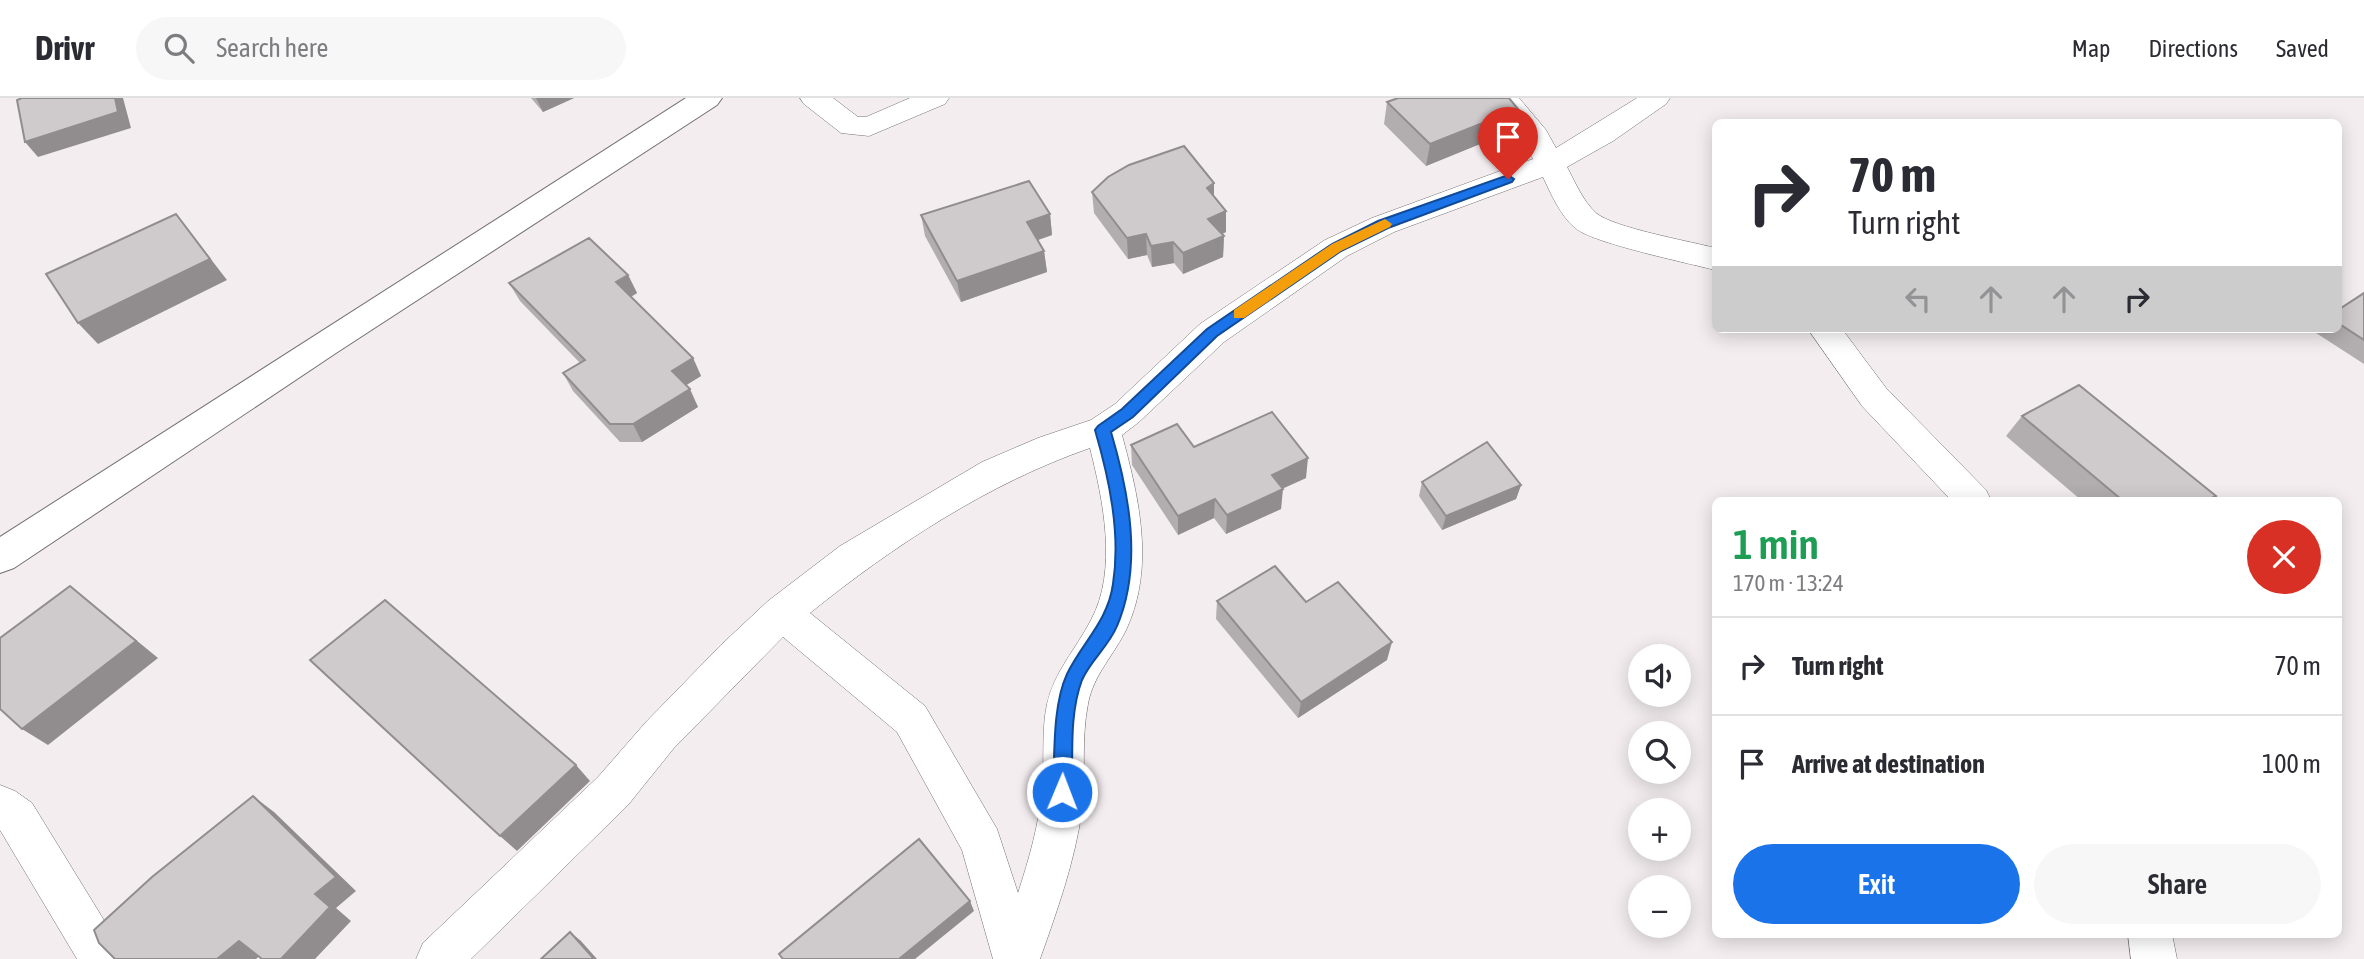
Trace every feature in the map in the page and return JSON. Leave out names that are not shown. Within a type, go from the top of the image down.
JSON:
[{"type":"street","points":[[0,557],[324,344],[707,98]]},
{"type":"street","points":[[814,98],[851,126],[869,127],[935,98]]},
{"type":"street","points":[[1504,98],[1536,136],[1569,199],[1586,220],[1606,230],[1712,257]]},
{"type":"street","points":[[439,959],[613,791],[670,726],[782,613],[853,557],[995,472],[1050,448],[1103,430],[1127,413],[1212,332],[1336,248],[1383,225],[1552,163],[1603,134],[1656,98]]},
{"type":"street","points":[[1827,333],[1874,397],[1970,497]]},
{"type":"street","points":[[1017,959],[1049,868],[1062,792],[1067,705],[1074,677],[1109,625],[1122,585],[1123,549],[1118,481],[1103,430]]},
{"type":"street","points":[[782,613],[911,719],[982,843],[1017,959]]},
{"type":"street","points":[[0,805],[17,817],[102,959]]},
{"type":"street","points":[[2151,938],[2154,959]]},
{"type":"building","points":[[115,98],[118,112],[25,142],[17,100]]},
{"type":"building","points":[[1398,98],[1509,98],[1518,109],[1430,144],[1387,102]]},
{"type":"building","points":[[1184,146],[1214,183],[1207,188],[1226,211],[1208,219],[1224,236],[1183,253],[1173,242],[1151,246],[1146,234],[1127,238],[1092,192],[1108,177],[1129,165]]},
{"type":"building","points":[[1029,181],[1050,214],[1027,222],[1044,251],[957,281],[921,215]]},
{"type":"building","points":[[176,214],[210,259],[78,323],[46,274]]},
{"type":"building","points":[[589,238],[628,275],[616,282],[693,358],[672,371],[690,389],[633,424],[610,424],[563,373],[585,360],[509,283]]},
{"type":"building","points":[[2364,293],[2364,340],[2342,326],[2342,307]]},
{"type":"building","points":[[2079,385],[2216,496],[2118,497],[2022,416]]},
{"type":"building","points":[[1272,412],[1308,458],[1272,475],[1283,489],[1227,515],[1215,499],[1178,516],[1131,445],[1177,424],[1194,447]]},
{"type":"building","points":[[1487,442],[1521,485],[1446,516],[1422,482]]},
{"type":"building","points":[[1275,566],[1306,602],[1338,582],[1392,642],[1301,702],[1217,601]]},
{"type":"building","points":[[70,586],[136,641],[22,729],[0,709],[0,638]]},
{"type":"building","points":[[385,600],[576,765],[500,836],[310,660]]},
{"type":"building","points":[[253,796],[336,877],[315,894],[330,907],[281,959],[262,959],[239,941],[217,959],[115,959],[99,943],[94,930],[152,877]]},
{"type":"building","points":[[919,839],[970,901],[899,959],[783,959],[779,954]]},
{"type":"building","points":[[570,932],[594,959],[541,959]]},
{"type":"slow traffic","points":[[1239,314],[1336,248],[1385,224]]},
{"type":"route","points":[[1062,792],[1063,739],[1074,677],[1109,625],[1122,585],[1123,549],[1118,481],[1103,430],[1127,413],[1212,332],[1336,248],[1383,225],[1508,179]]}]
